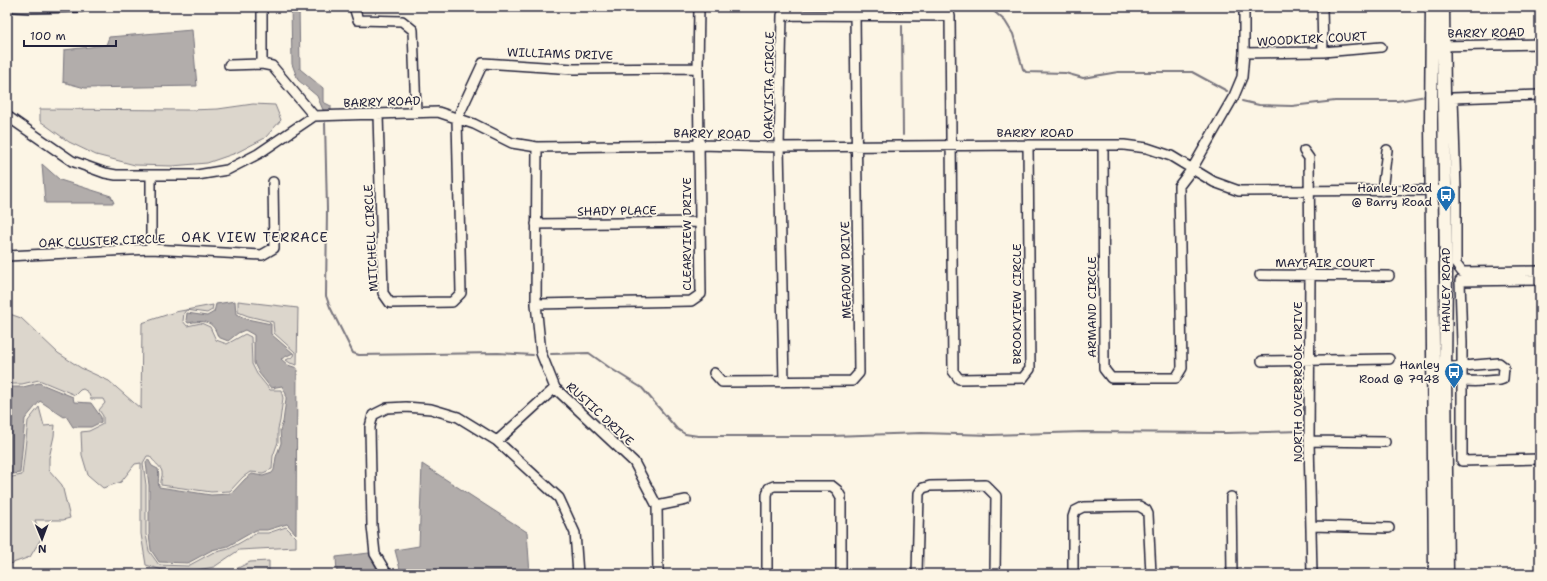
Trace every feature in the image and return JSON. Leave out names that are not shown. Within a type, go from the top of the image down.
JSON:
[{"type":"main road","name":"HANLEY ROAD","points":[[1432,7],[1451,190],[1446,293],[1439,373],[1436,571]]},
{"type":"main road","name":"HANLEY ROAD","points":[[1443,7],[1437,46],[1431,114],[1432,190],[1447,574]]},
{"type":"street","points":[[14,7],[81,7]]},
{"type":"street","points":[[262,7],[262,64]]},
{"type":"street","points":[[354,7],[358,20],[402,21],[413,30],[416,113]]},
{"type":"street","points":[[1192,169],[1234,96],[1242,77],[1244,53],[1244,7]]},
{"type":"street","points":[[1322,7],[1323,52]]},
{"type":"street","name":"CLEARVIEW DRIVE","points":[[536,304],[691,301],[701,294],[699,222],[699,8]]},
{"type":"street","name":"OAKVISTA CIRCLE","points":[[784,382],[780,147],[782,15],[855,14],[950,16],[950,146]]},
{"type":"street","name":"MEADOW DRIVE","points":[[714,373],[722,382],[784,382],[852,381],[859,373],[855,14]]},
{"type":"street","name":"BARRY ROAD","points":[[1437,46],[1540,44]]},
{"type":"street","name":"WOODKIRK COURT","points":[[1244,53],[1323,52],[1381,47]]},
{"type":"street","name":"WILLIAMS DRIVE","points":[[457,119],[483,63],[574,69],[698,68]]},
{"type":"street","points":[[7,116],[72,161],[104,173],[197,175],[227,170],[258,154],[314,116],[272,66],[262,64],[229,65]]},
{"type":"street","points":[[1540,95],[1453,98],[1451,190],[1456,264],[1462,272],[1540,271]]},
{"type":"street","name":"BARRY ROAD","points":[[314,116],[438,112],[474,124],[512,143],[537,147],[700,145],[857,147],[1028,144],[1124,145],[1147,148],[1171,156],[1214,182],[1239,191],[1451,190]]},
{"type":"street","name":"MITCHELL CIRCLE","points":[[378,114],[383,293],[390,303],[452,302],[461,293],[457,119]]},
{"type":"street","name":"BROOKVIEW CIRCLE","points":[[950,146],[952,371],[959,379],[1023,378],[1030,369],[1028,144]]},
{"type":"street","name":"ARMAND CIRCLE","points":[[1103,145],[1104,369],[1111,378],[1176,378],[1182,368],[1179,186],[1192,169]]},
{"type":"street","name":"RUSTIC DRIVE","points":[[537,147],[536,304],[541,353],[555,388],[634,462],[657,506],[658,574]]},
{"type":"street","points":[[1382,191],[1387,150]]},
{"type":"street","name":"NORTH OVERBROOK DRIVE","points":[[1304,151],[1309,158],[1309,442],[1312,574]]},
{"type":"street","points":[[151,175],[151,249]]},
{"type":"street","name":"OAK CLUSTER CIRCLE","points":[[7,256],[151,249],[262,255],[274,248],[274,182]]},
{"type":"street","name":"SHADY PLACE","points":[[536,224],[699,222]]},
{"type":"street","name":"MAYFAIR COURT","points":[[1260,275],[1389,276]]},
{"type":"street","points":[[1540,280],[1460,281],[1462,343],[1462,461],[1540,459]]},
{"type":"street","points":[[1262,361],[1389,359]]},
{"type":"street","points":[[1499,363],[1504,368],[1504,377],[1500,380],[1461,380],[1439,373],[1451,367],[1462,365],[1499,363]]},
{"type":"street","points":[[497,441],[555,388]]},
{"type":"street","points":[[387,574],[375,554],[372,526],[370,427],[373,415],[387,408],[406,407],[431,409],[458,417],[497,441],[559,498],[575,533],[578,574]]},
{"type":"street","points":[[1309,442],[1385,442]]},
{"type":"street","points":[[917,574],[919,493],[923,488],[930,486],[985,485],[996,496],[995,574]]},
{"type":"street","points":[[767,574],[767,495],[769,488],[774,486],[832,486],[837,490],[840,497],[841,574]]},
{"type":"street","points":[[1230,497],[1232,574]]},
{"type":"street","points":[[657,506],[686,500]]},
{"type":"street","points":[[1073,574],[1075,511],[1083,507],[1139,506],[1146,510],[1148,514],[1151,574]]},
{"type":"street","points":[[1311,526],[1389,528]]},
{"type":"shaded area","points":[[291,7],[299,7],[300,69],[323,88],[323,102],[331,106],[331,111],[323,110],[317,96],[298,80],[292,64]]},
{"type":"shaded area","points":[[560,7],[635,7],[634,10]]},
{"type":"shaded area","points":[[192,30],[197,86],[85,88],[63,82],[64,50],[106,45],[109,37]]},
{"type":"shaded area","points":[[253,104],[275,105],[281,120],[265,138],[236,153],[207,163],[172,166],[135,165],[96,155],[69,142],[40,121],[40,109],[189,110],[218,109]]},
{"type":"shaded area","points":[[42,164],[60,180],[111,196],[114,203],[45,203]]},
{"type":"shaded area","points":[[235,301],[236,314],[247,319],[271,324],[271,334],[293,353],[281,359],[288,365],[297,368],[296,534],[287,524],[267,530],[256,530],[228,546],[212,550],[188,563],[159,562],[151,550],[149,534],[149,485],[146,463],[148,459],[152,466],[158,469],[159,487],[211,495],[231,494],[245,479],[252,474],[263,476],[272,473],[274,470],[276,457],[281,443],[280,430],[283,422],[286,394],[282,386],[271,388],[259,373],[254,363],[254,335],[245,330],[238,333],[228,341],[218,337],[211,324],[207,322],[188,323],[186,320],[187,313],[207,316],[214,312],[216,304]]},
{"type":"shaded area","points":[[238,301],[298,308],[297,365],[286,360],[294,356],[295,352],[274,333],[273,322],[238,312]]},
{"type":"shaded area","points":[[213,305],[212,310],[207,313],[186,310],[183,321],[187,326],[201,323],[210,327],[216,340],[227,344],[245,334],[251,337],[252,364],[257,374],[270,390],[281,390],[283,398],[278,429],[278,442],[273,456],[272,469],[263,473],[250,472],[230,491],[211,492],[161,485],[161,470],[150,456],[147,456],[143,463],[146,485],[146,534],[149,551],[159,565],[188,566],[212,553],[229,549],[257,533],[268,533],[286,527],[296,537],[296,547],[239,550],[214,567],[175,574],[146,565],[141,534],[141,463],[135,464],[121,482],[103,488],[88,475],[82,455],[81,432],[89,431],[103,424],[103,416],[99,410],[105,403],[103,399],[91,399],[88,392],[83,389],[75,395],[39,380],[22,384],[7,384],[7,313],[21,318],[58,353],[81,368],[109,381],[141,409],[142,323],[175,312]]},
{"type":"shaded area","points":[[39,383],[73,397],[74,402],[91,403],[101,417],[101,422],[91,427],[73,427],[66,416],[64,417],[40,401],[25,419],[20,473],[7,475],[7,387],[23,387]]},
{"type":"shaded area","points":[[39,407],[44,426],[55,425],[49,458],[49,470],[62,485],[70,518],[63,520],[35,520],[42,537],[30,557],[7,565],[7,478],[22,475],[28,421]]},
{"type":"shaded area","points":[[422,464],[527,532],[530,574],[401,573],[395,550],[419,546]]},
{"type":"shaded area","points":[[369,553],[379,574],[337,574],[336,557]]},
{"type":"shaded area","points":[[269,561],[269,572],[292,574],[226,574],[250,562]]},
{"type":"waterway","points":[[989,7],[1005,21],[1013,34],[1023,69],[1026,72],[1065,73],[1083,78],[1118,72],[1192,72],[1227,91]]},
{"type":"waterway","points":[[902,26],[903,135]]},
{"type":"waterway","points":[[1450,93],[1511,92]]},
{"type":"waterway","points":[[1242,101],[1259,105],[1292,106],[1335,101],[1397,101],[1426,96]]},
{"type":"waterway","points":[[325,123],[327,209],[326,296],[353,353],[359,355],[498,353],[533,355]]},
{"type":"waterway","points":[[551,354],[589,353],[642,388],[677,429],[685,434],[698,436],[832,436],[922,433],[991,435],[1083,432],[1225,433],[1302,431]]},
{"type":"place","name":"Hanley Road @ Barry Road","points":[[1446,212]]},
{"type":"place","name":"Hanley Road @ 7948","points":[[1454,389]]},
{"type":"district","name":"OAK VIEW TERRACE","points":[[255,237]]}]
